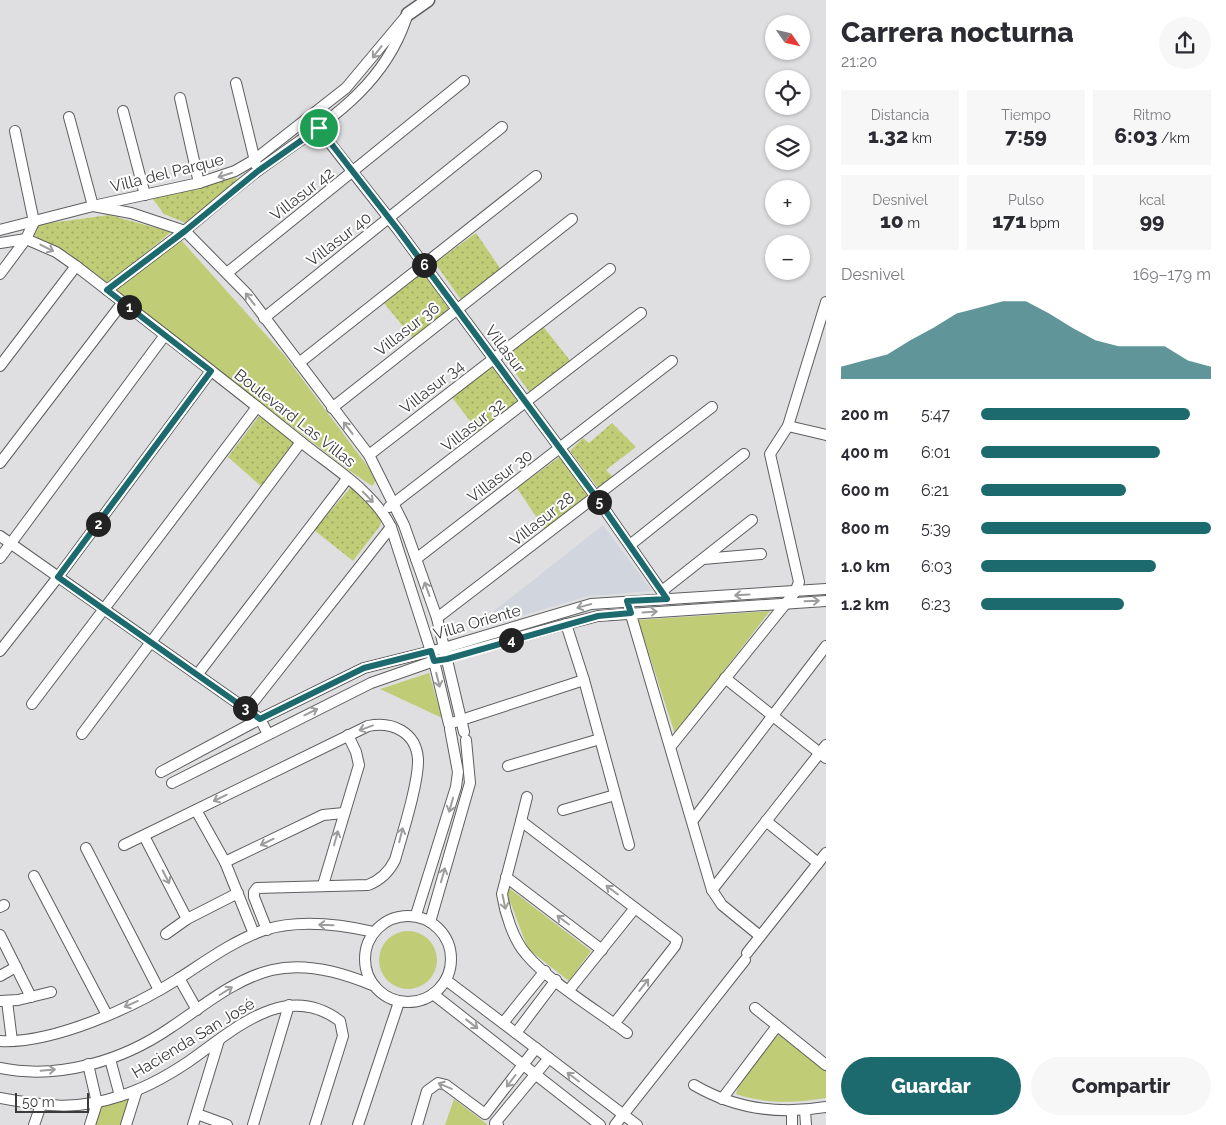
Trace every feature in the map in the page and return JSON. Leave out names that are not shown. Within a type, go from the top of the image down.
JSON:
[{"type":"street","points":[[408,14],[428,0]]},
{"type":"street","name":"Villa del Parque","points":[[0,230],[93,206],[199,183],[235,171],[254,160],[346,88],[408,14]]},
{"type":"street","name":"Villa del Parque","points":[[107,290],[185,231],[258,171],[319,128],[353,99],[384,66],[398,43],[408,14]]},
{"type":"street","name":"Villasur 42","points":[[227,273],[464,81]]},
{"type":"street","points":[[236,83],[258,171]]},
{"type":"street","points":[[346,88],[353,99]]},
{"type":"street","points":[[180,98],[199,183]]},
{"type":"street","points":[[123,111],[145,195]]},
{"type":"street","points":[[69,117],[93,206]]},
{"type":"street","name":"Villasur 40","points":[[264,318],[390,219],[502,127]]},
{"type":"street","name":"Villasur","points":[[319,128],[390,219],[526,402],[665,595]]},
{"type":"street","points":[[0,274],[26,239],[34,222],[15,131]]},
{"type":"street","points":[[298,363],[425,266],[536,176]]},
{"type":"street","name":"Boulevard Las Villas","points":[[93,206],[131,213],[185,231],[227,273],[264,318],[368,455],[394,505],[437,618],[469,759],[470,783],[430,922]]},
{"type":"street","name":"Villasur 36","points":[[332,408],[572,219]]},
{"type":"street","points":[[0,242],[26,239]]},
{"type":"street","name":"Boulevard Las Villas","points":[[26,239],[56,252],[76,266],[258,407],[347,479],[381,511],[391,527],[434,661],[450,726],[458,772],[456,787],[416,915]]},
{"type":"street","points":[[0,366],[76,266]]},
{"type":"street","name":"Villasur 34","points":[[368,455],[610,268]]},
{"type":"street","points":[[0,463],[123,302]]},
{"type":"street","points":[[671,746],[795,592],[798,575],[770,454],[788,426],[826,302]]},
{"type":"street","name":"Villasur 32","points":[[381,511],[394,505],[641,313]]},
{"type":"street","points":[[0,558],[166,335]]},
{"type":"street","name":"Villasur 30","points":[[416,559],[672,361]]},
{"type":"street","points":[[0,651],[58,577],[211,371]]},
{"type":"street","points":[[32,704],[258,407]]},
{"type":"street","name":"Villasur 28","points":[[437,618],[712,407]]},
{"type":"street","points":[[788,426],[826,434]]},
{"type":"street","points":[[82,734],[301,442]]},
{"type":"street","points":[[630,545],[744,454]]},
{"type":"street","points":[[197,675],[347,479]]},
{"type":"street","points":[[665,595],[703,559],[752,520]]},
{"type":"street","points":[[247,710],[391,527]]},
{"type":"street","points":[[0,536],[260,719],[268,734]]},
{"type":"street","points":[[703,559],[761,554]]},
{"type":"street","name":"Villa Oriente","points":[[161,772],[260,719],[364,668],[444,648],[591,604],[665,595],[795,592],[826,589]]},
{"type":"street","name":"Villa Oriente","points":[[172,783],[371,683],[434,661],[447,659],[566,624],[598,616],[826,600]]},
{"type":"street","points":[[627,601],[693,820],[712,890],[722,905],[760,936]]},
{"type":"street","points":[[566,624],[584,680],[629,845]]},
{"type":"street","points":[[693,820],[826,646]]},
{"type":"street","points":[[712,890],[766,821],[824,752],[772,716],[726,678]]},
{"type":"street","points":[[450,726],[461,720],[584,680]]},
{"type":"street","points":[[124,845],[348,735],[376,724],[396,728],[411,737],[416,747],[418,769],[396,860],[390,870],[382,878],[368,885],[257,888],[254,892],[254,897],[267,930]]},
{"type":"street","points":[[323,885],[359,765],[356,752],[348,735]]},
{"type":"street","points":[[508,766],[600,738]]},
{"type":"street","points":[[455,757],[469,759]]},
{"type":"street","points":[[563,810],[615,794]]},
{"type":"street","points":[[527,797],[502,894],[503,904],[517,940],[526,954],[545,971],[626,1032]]},
{"type":"street","points":[[196,810],[225,862],[254,934]]},
{"type":"street","points":[[225,862],[322,814],[344,813]]},
{"type":"street","points":[[521,821],[678,942],[614,1024]]},
{"type":"street","points":[[766,821],[818,863]]},
{"type":"street","points":[[144,836],[188,919]]},
{"type":"street","points":[[86,848],[159,990]]},
{"type":"street","points":[[615,1125],[622,1113],[826,853]]},
{"type":"street","points":[[34,876],[107,1015]]},
{"type":"street","points":[[506,877],[602,950]]},
{"type":"street","points":[[166,934],[188,919],[238,893]]},
{"type":"street","points":[[569,990],[635,908]]},
{"type":"street","points":[[416,915],[430,922],[445,937],[450,951],[450,966],[446,980],[434,994],[413,1002],[399,1002],[384,996],[372,984],[366,970],[364,954],[374,932],[393,918],[416,915]]},
{"type":"street","points":[[0,1041],[12,1042],[42,1036],[107,1015],[159,990],[226,947],[267,930],[321,924],[346,926],[374,932]]},
{"type":"street","points":[[0,935],[31,997]]},
{"type":"street","points":[[0,976],[16,967]]},
{"type":"street","points":[[0,1068],[37,1071],[110,1059],[142,1046],[250,977],[272,970],[310,968],[348,976],[372,984]]},
{"type":"street","points":[[503,1023],[545,971]]},
{"type":"street","points":[[179,978],[197,1010]]},
{"type":"street","points":[[446,980],[637,1125]]},
{"type":"street","points":[[516,1033],[556,980]]},
{"type":"street","points":[[12,1042],[3,1001],[51,992]]},
{"type":"street","points":[[434,994],[600,1125]]},
{"type":"street","points":[[358,1125],[399,1002]]},
{"type":"street","points":[[253,1125],[289,1005]]},
{"type":"street","name":"Hacienda San José","points":[[0,1098],[61,1108],[97,1104],[137,1090],[179,1068],[218,1040],[255,1017],[289,1005],[307,1005],[326,1010],[340,1021],[342,1036],[314,1125]]},
{"type":"street","points":[[755,1008],[826,1064]]},
{"type":"street","points":[[722,1099],[777,1026]]},
{"type":"street","points":[[193,1125],[218,1040]]},
{"type":"street","points":[[418,1125],[427,1091],[438,1083],[446,1085],[485,1114],[536,1048]]},
{"type":"street","points":[[498,1125],[495,1123],[549,1058]]},
{"type":"street","points":[[110,1059],[120,1096]]},
{"type":"street","points":[[88,1064],[97,1104],[90,1125]]},
{"type":"street","points":[[694,1085],[722,1099],[744,1106],[792,1110],[806,1110],[826,1106]]},
{"type":"street","points":[[126,1125],[137,1090]]},
{"type":"street","points":[[34,1125],[41,1105]]},
{"type":"street","points":[[792,1110],[792,1125]]},
{"type":"street","points":[[806,1110],[806,1125]]},
{"type":"street","points":[[197,1114],[227,1125]]},
{"type":"shaded area","points":[[603,525],[652,591],[588,596],[484,627],[480,622]]},
{"type":"green space","points":[[236,177],[238,184],[188,224],[164,214],[152,198]]},
{"type":"green space","points":[[109,215],[171,232],[108,285],[31,233],[36,225]]},
{"type":"green space","points":[[476,233],[502,271],[462,301],[435,263]]},
{"type":"green space","points":[[181,240],[285,356],[377,479],[372,486],[114,291]]},
{"type":"green space","points":[[423,272],[451,311],[414,340],[384,303]]},
{"type":"green space","points":[[542,325],[572,363],[531,394],[503,356]]},
{"type":"green space","points":[[494,363],[521,403],[480,434],[451,396]]},
{"type":"green space","points":[[259,416],[297,444],[262,487],[228,457]]},
{"type":"green space","points":[[612,423],[636,447],[606,470],[613,477],[599,489],[570,451],[583,438],[589,443]]},
{"type":"green space","points":[[561,456],[589,496],[545,530],[517,488]]},
{"type":"green space","points":[[351,487],[382,519],[380,526],[353,561],[314,530]]},
{"type":"green space","points":[[770,611],[675,734],[638,620]]},
{"type":"green space","points":[[429,673],[442,718],[380,689]]},
{"type":"green space","points":[[509,888],[591,951],[569,981],[528,949],[507,893]]},
{"type":"green space","points":[[402,931],[414,931],[429,939],[437,954],[437,966],[429,981],[414,989],[402,989],[387,981],[379,966],[379,954],[387,939]]},
{"type":"green space","points":[[778,1032],[826,1070],[826,1098],[781,1102],[758,1100],[736,1094],[739,1084]]},
{"type":"green space","points":[[137,1090],[126,1125],[90,1125],[97,1103]]},
{"type":"green space","points":[[454,1099],[488,1125],[445,1125]]},
{"type":"route","points":[[319,128],[399,231],[596,497],[667,599],[627,601],[631,613],[598,616],[447,659],[434,661],[431,651],[364,668],[260,719],[58,577],[211,371],[107,290],[185,231],[258,171],[319,128]]}]
